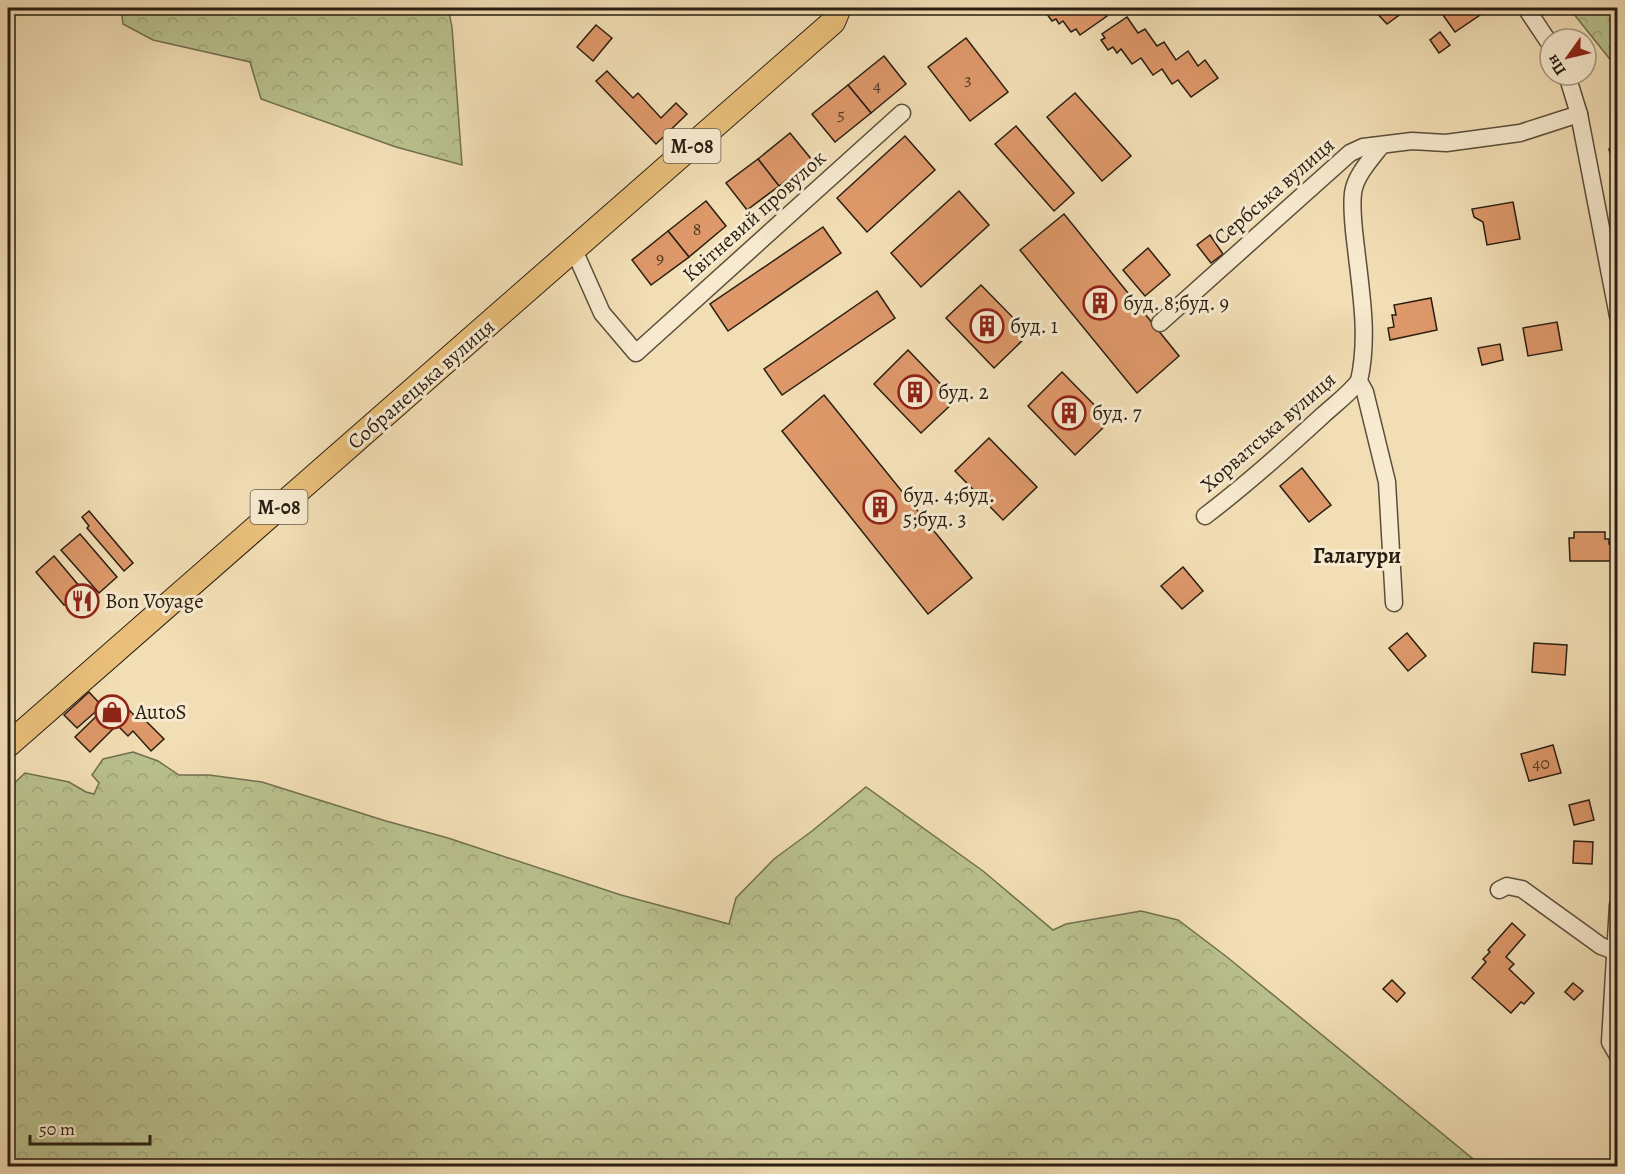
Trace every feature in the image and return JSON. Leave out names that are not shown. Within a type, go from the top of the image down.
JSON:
[{"type":"highway","name":"Собранецька вулиця","points":[[8,745],[574,250],[836,15]]},
{"type":"street","points":[[1526,8],[1539,27]]},
{"type":"street","points":[[1571,87],[1579,114],[1617,316]]},
{"type":"street","name":"Квітневий провулок","points":[[574,250],[602,313],[636,353],[902,113]]},
{"type":"street","name":"Сербська вулиця","points":[[1160,323],[1350,153],[1363,147],[1412,141],[1446,143],[1520,133],[1579,114]]},
{"type":"street","points":[[1381,146],[1362,172],[1353,192],[1354,230],[1365,322],[1363,364],[1359,381],[1365,392],[1387,482],[1394,603]]},
{"type":"street","name":"Хорватська вулиця","points":[[1205,516],[1249,482],[1331,407],[1348,395],[1359,381]]},
{"type":"street","points":[[1499,890],[1507,886],[1522,889],[1600,946],[1614,951]]},
{"type":"street","points":[[1617,906],[1610,1042],[1617,1056]]},
{"type":"green space","points":[[121,8],[448,8],[452,27],[462,165],[396,147],[261,99],[250,62],[153,40],[123,24]]},
{"type":"green space","points":[[1569,8],[1617,8],[1617,68],[1598,44],[1598,27],[1584,27]]},
{"type":"green space","points":[[133,752],[158,761],[179,775],[209,775],[262,782],[448,838],[621,895],[729,924],[736,898],[774,859],[866,787],[983,871],[1053,930],[1066,924],[1141,911],[1178,920],[1227,957],[1478,1163],[1415,1162],[1401,1166],[8,1166],[8,789],[25,773],[69,782],[94,794],[99,783],[92,775],[103,759]]},
{"type":"building","points":[[1038,8],[1101,8],[1107,16],[1080,35],[1076,29],[1071,32],[1063,21],[1059,24],[1056,19],[1052,21],[1044,10],[1041,12]]},
{"type":"building","points":[[1372,8],[1409,8],[1387,24]]},
{"type":"building","points":[[1438,8],[1475,8],[1480,15],[1455,32]]},
{"type":"building","points":[[1127,17],[1138,33],[1145,29],[1157,46],[1164,42],[1176,60],[1188,51],[1198,66],[1205,60],[1218,78],[1191,97],[1178,80],[1172,84],[1162,69],[1153,75],[1141,58],[1132,64],[1121,49],[1117,53],[1113,47],[1108,50],[1101,40],[1105,38],[1102,34]]},
{"type":"building","points":[[596,25],[612,38],[593,61],[577,47]]},
{"type":"building","points":[[1440,32],[1450,45],[1439,53],[1430,40]]},
{"type":"building","points":[[966,38],[1008,92],[970,121],[928,67]]},
{"type":"building","points":[[884,56],[906,84],[871,113],[848,85]]},
{"type":"building","points":[[607,71],[633,98],[638,93],[661,118],[676,103],[687,114],[656,144],[596,81]]},
{"type":"building","points":[[848,85],[871,113],[835,142],[812,114]]},
{"type":"building","points":[[1075,93],[1131,156],[1102,181],[1047,117]]},
{"type":"building","points":[[1016,126],[1074,193],[1054,211],[995,144]]},
{"type":"building","points":[[790,133],[812,160],[779,186],[758,159]]},
{"type":"building","points":[[905,136],[935,170],[867,232],[837,198]]},
{"type":"building","points":[[1618,147],[1618,174],[1616,175],[1609,149]]},
{"type":"building","points":[[758,159],[779,186],[747,210],[726,183]]},
{"type":"building","points":[[959,191],[989,225],[921,287],[891,253]]},
{"type":"building","points":[[706,201],[726,226],[689,257],[668,231]]},
{"type":"building","points":[[1513,202],[1520,239],[1487,245],[1483,222],[1474,217],[1472,209]]},
{"type":"building","name":"буд. 8;буд. 9","points":[[1064,214],[1179,356],[1137,393],[1020,250]]},
{"type":"building","points":[[823,227],[841,253],[728,331],[710,304]]},
{"type":"building","points":[[668,231],[689,257],[651,285],[632,260]]},
{"type":"building","points":[[1210,235],[1223,254],[1211,263],[1197,245]]},
{"type":"building","points":[[1148,248],[1170,275],[1145,296],[1123,270]]},
{"type":"building","name":"буд. 1","points":[[981,285],[1029,334],[994,368],[946,318]]},
{"type":"building","points":[[877,291],[895,318],[782,395],[764,369]]},
{"type":"building","points":[[1431,298],[1437,330],[1390,340],[1388,328],[1394,327],[1392,315],[1396,315],[1394,305]]},
{"type":"building","points":[[1557,322],[1562,350],[1528,356],[1523,328]]},
{"type":"building","points":[[1500,344],[1503,360],[1482,365],[1478,348]]},
{"type":"building","name":"буд. 2","points":[[908,350],[956,400],[921,433],[874,384]]},
{"type":"building","name":"буд. 7","points":[[1062,372],[1110,421],[1075,455],[1028,406]]},
{"type":"building","name":"буд. 4;буд. 5;буд. 3","points":[[824,395],[972,578],[928,614],[782,431]]},
{"type":"building","points":[[989,438],[1037,487],[1003,520],[955,471]]},
{"type":"building","points":[[1302,468],[1331,505],[1309,522],[1280,486]]},
{"type":"building","points":[[89,511],[133,563],[124,571],[87,528],[89,526],[82,517]]},
{"type":"building","points":[[1574,532],[1605,532],[1605,539],[1609,539],[1609,544],[1614,544],[1614,561],[1570,561],[1569,538],[1574,538]]},
{"type":"building","points":[[80,534],[117,577],[99,593],[61,550]]},
{"type":"building","points":[[54,556],[91,600],[83,607],[64,605],[36,572]]},
{"type":"building","points":[[1183,567],[1203,591],[1182,609],[1161,586]]},
{"type":"building","points":[[1407,633],[1426,656],[1408,671],[1389,648]]},
{"type":"building","points":[[1534,643],[1567,645],[1565,675],[1532,672]]},
{"type":"building","points":[[89,692],[102,706],[77,728],[64,715]]},
{"type":"building","points":[[110,703],[123,716],[129,710],[140,721],[143,718],[164,739],[151,751],[133,731],[128,736],[117,725],[90,752],[75,737]]},
{"type":"building","points":[[1553,745],[1561,773],[1529,781],[1521,754]]},
{"type":"building","points":[[1589,800],[1594,820],[1574,825],[1569,805]]},
{"type":"building","points":[[1574,841],[1593,842],[1592,864],[1573,863]]},
{"type":"building","points":[[1512,923],[1525,935],[1506,957],[1514,964],[1509,969],[1534,993],[1511,1013],[1472,978],[1486,962],[1483,959],[1490,952],[1488,950]]},
{"type":"building","points":[[1392,980],[1405,993],[1397,1002],[1383,989]]},
{"type":"building","points":[[1573,983],[1583,991],[1574,1000],[1565,992]]},
{"type":"place","name":"буд. 8;буд. 9","points":[[1100,303]]},
{"type":"place","name":"буд. 1","points":[[987,326]]},
{"type":"place","name":"буд. 2","points":[[915,392]]},
{"type":"place","name":"буд. 7","points":[[1069,413]]},
{"type":"place","name":"буд. 4;буд. 5;буд. 3","points":[[880,507]]},
{"type":"place","name":"Bon Voyage","points":[[82,601]]},
{"type":"place","name":"AutoS","points":[[112,712]]},
{"type":"district","name":"Галагури","points":[[1357,555]]}]
